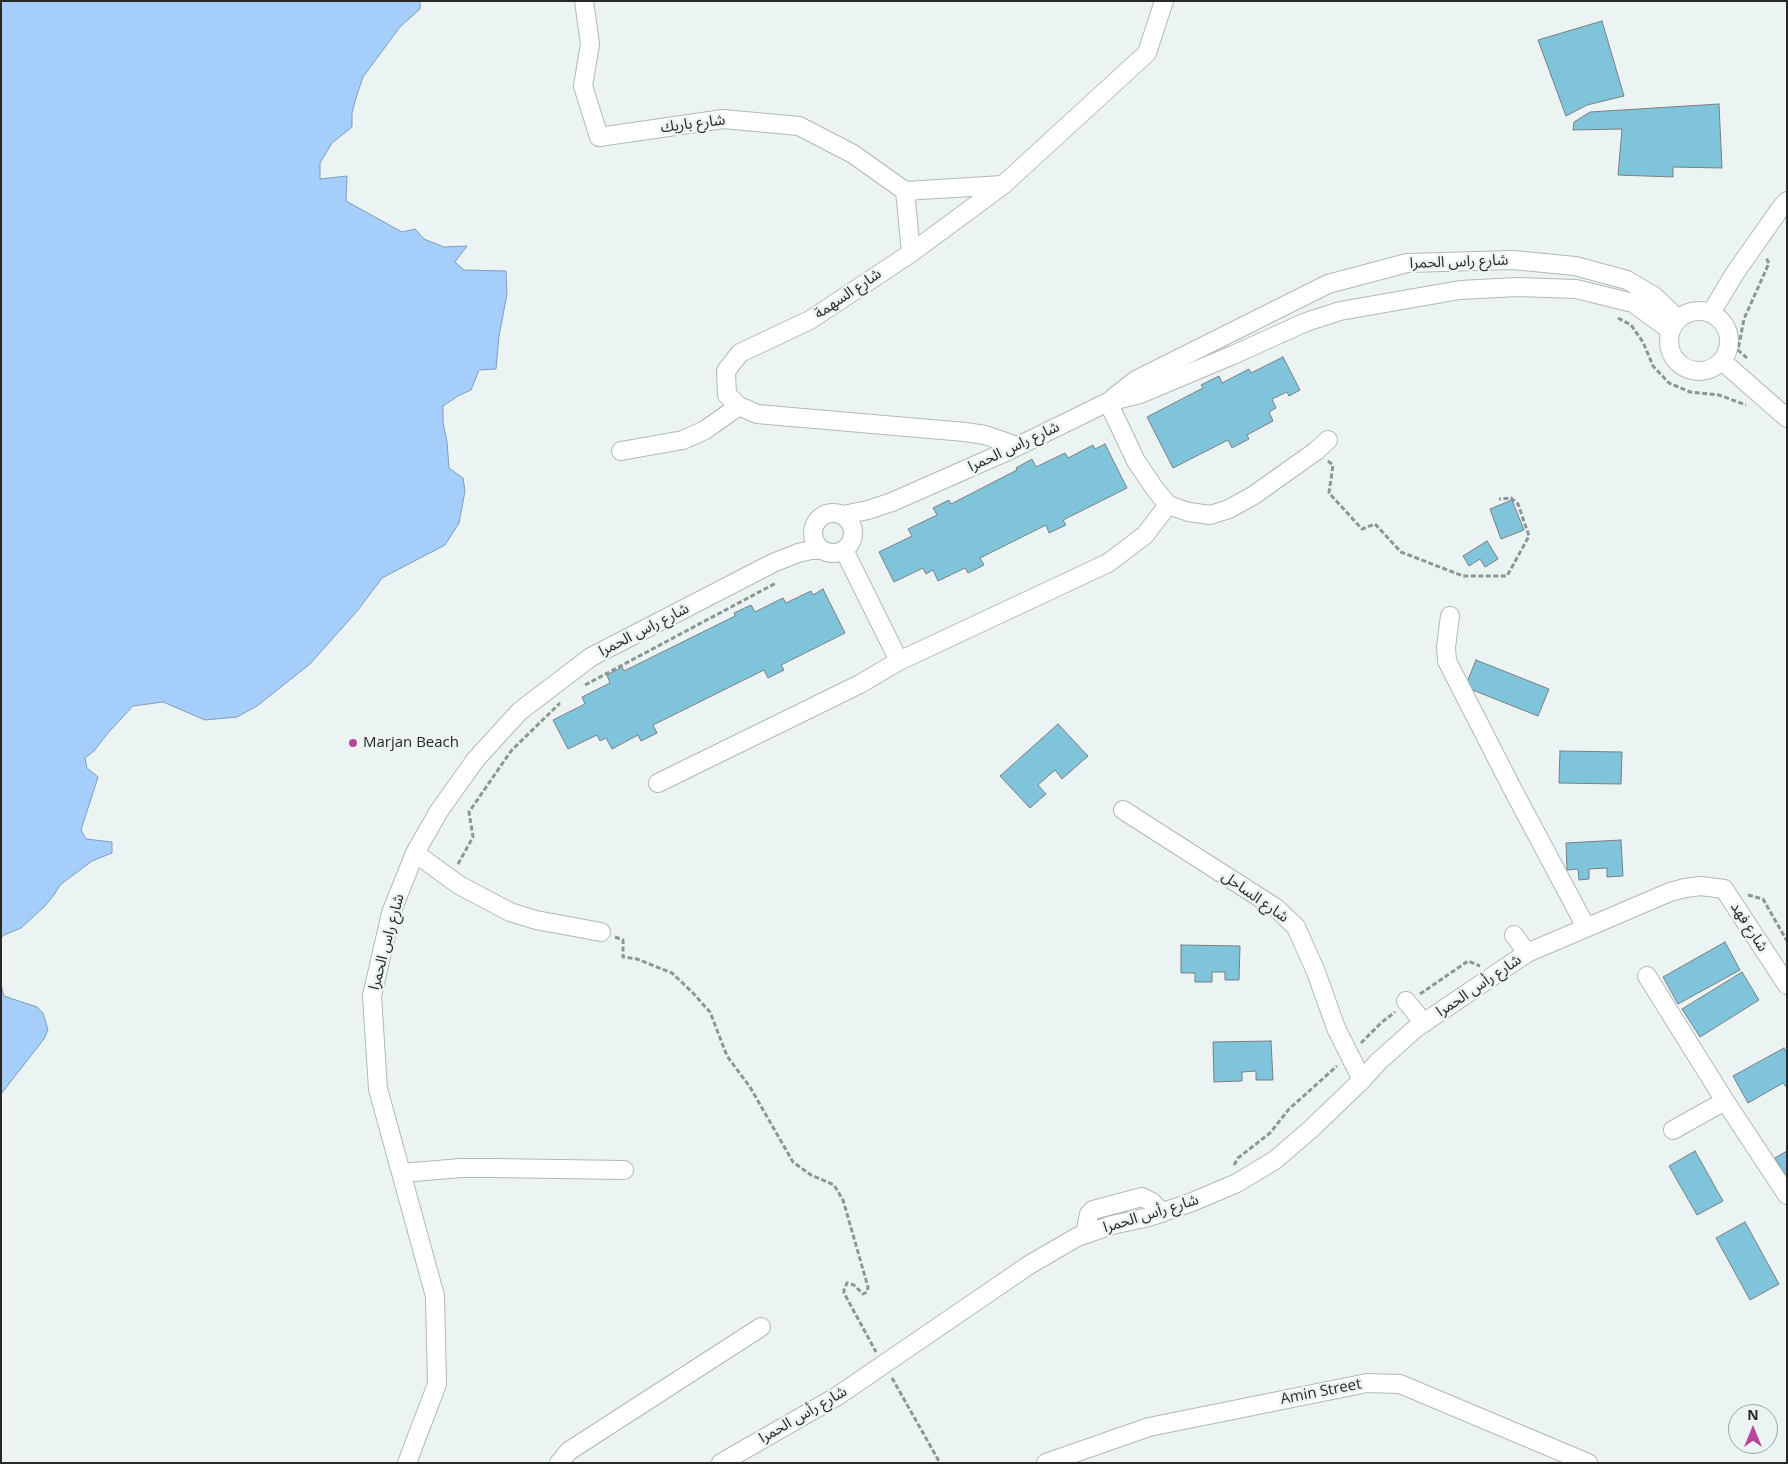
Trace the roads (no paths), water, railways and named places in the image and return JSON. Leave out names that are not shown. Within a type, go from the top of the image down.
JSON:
[{"type":"street","name":"شارع باريك","points":[[584,1],[590,44],[583,86],[599,136],[723,119],[799,126],[853,154],[905,192]]},
{"type":"street","name":"شارع السهمة","points":[[739,406],[727,395],[726,370],[740,353],[810,320],[911,253],[1003,184],[1147,54],[1164,1]]},
{"type":"street","points":[[911,253],[905,192],[1003,184]]},
{"type":"street","points":[[1711,313],[1735,273],[1787,201]]},
{"type":"street","name":"شارع راس الحمرا","points":[[1108,402],[1136,380],[1328,284],[1407,263],[1513,260],[1575,266],[1627,280],[1654,296],[1674,324]]},
{"type":"street","name":"شارع راس الحمرا","points":[[843,515],[868,510],[892,502],[1013,448],[1108,402],[1140,394],[1314,320],[1340,312],[1460,290],[1517,287],[1576,289],[1633,304],[1674,324]]},
{"type":"street","points":[[1693,311],[1711,313],[1723,321],[1729,334],[1729,349],[1722,361],[1712,369],[1700,372],[1688,370],[1678,364],[1670,354],[1668,342],[1674,324],[1693,311]]},
{"type":"street","points":[[1722,361],[1787,418]]},
{"type":"street","points":[[1108,402],[1136,461],[1155,489],[1168,505],[1188,512],[1210,515],[1229,509],[1254,495],[1316,451],[1328,440]]},
{"type":"street","points":[[621,451],[683,440],[705,430],[739,406],[757,414],[965,432],[989,437],[1013,448]]},
{"type":"street","name":"شارع راس الحمرا","points":[[854,532],[864,520],[892,502]]},
{"type":"street","points":[[658,783],[860,684],[899,661],[1108,563],[1145,535],[1168,505]]},
{"type":"street","points":[[829,513],[843,515],[852,526],[854,532],[849,546],[844,550],[830,553],[823,550],[814,540],[814,526],[823,515],[829,513]]},
{"type":"street","name":"شارع راس الحمرا","points":[[773,563],[814,526]]},
{"type":"street","name":"شارع راس الحمرا","points":[[407,1463],[437,1384],[435,1296],[378,1089],[372,996],[391,913],[415,853],[439,811],[476,759],[520,711],[591,657],[773,563],[798,553],[823,550]]},
{"type":"street","points":[[844,550],[899,661]]},
{"type":"street","points":[[1450,616],[1446,647],[1447,661],[1586,926]]},
{"type":"street","name":"شارع الساحل","points":[[1124,810],[1276,908],[1296,926],[1316,972],[1336,1028],[1362,1080]]},
{"type":"street","points":[[415,853],[450,878],[510,912],[536,920],[600,932]]},
{"type":"street","name":"شارع رأس الحمرا","points":[[720,1463],[836,1397],[1029,1265],[1078,1237],[1112,1225],[1162,1213],[1192,1202],[1237,1183],[1275,1160],[1311,1129],[1378,1062],[1416,1028],[1527,953],[1586,926],[1625,912],[1670,892],[1701,886]]},
{"type":"street","name":"شارع فهد","points":[[1701,886],[1724,889],[1787,985]]},
{"type":"street","points":[[1514,935],[1527,953]]},
{"type":"street","points":[[1647,976],[1787,1195]]},
{"type":"street","points":[[1407,1002],[1424,1023]]},
{"type":"street","points":[[1673,1130],[1726,1101]]},
{"type":"street","points":[[402,1173],[461,1168],[624,1170]]},
{"type":"street","points":[[558,1463],[569,1451],[761,1328]]},
{"type":"street","name":"Amin Street","points":[[1046,1463],[1149,1427],[1367,1383],[1400,1384],[1588,1463]]},
{"type":"water","points":[[1,1],[420,1],[420,9],[400,27],[363,77],[352,113],[352,127],[332,143],[320,163],[320,179],[347,176],[346,201],[402,232],[415,229],[424,239],[444,247],[467,246],[455,262],[464,270],[506,271],[507,294],[499,336],[496,369],[479,370],[471,390],[443,406],[443,422],[449,468],[463,478],[465,491],[459,523],[445,545],[382,578],[358,610],[310,664],[257,706],[237,717],[205,720],[163,702],[133,706],[94,751],[85,758],[87,768],[98,777],[81,830],[86,839],[112,842],[112,853],[92,861],[60,885],[45,906],[21,928],[1,938]]},
{"type":"water","points":[[1,985],[4,996],[37,1007],[43,1013],[48,1030],[44,1039],[1,1094]]},
{"type":"place","name":"Marjan Beach","points":[[353,743]]}]
